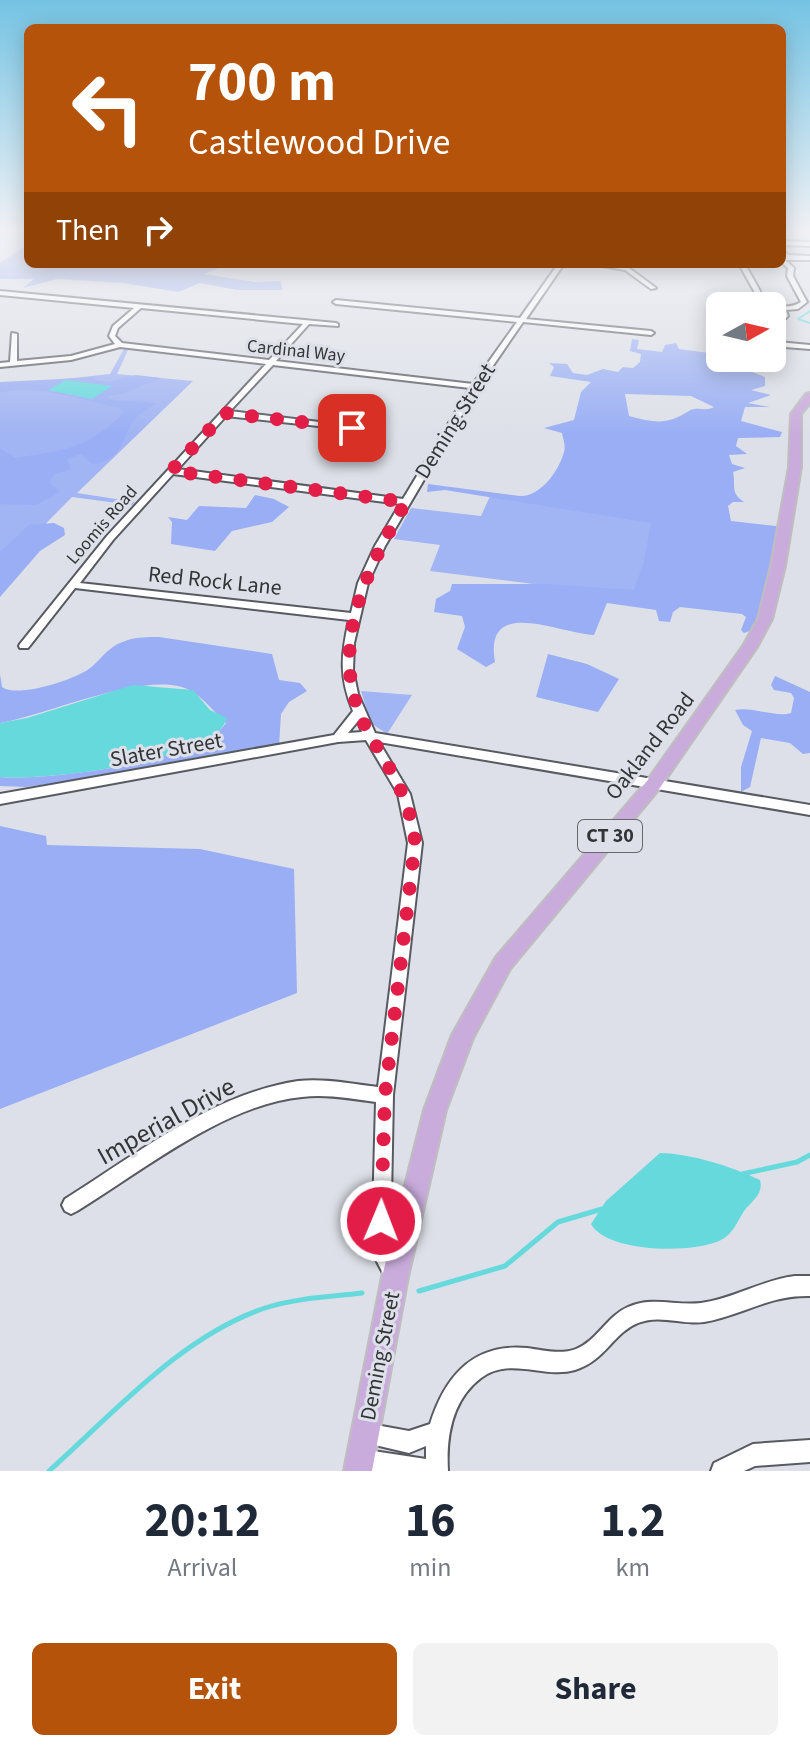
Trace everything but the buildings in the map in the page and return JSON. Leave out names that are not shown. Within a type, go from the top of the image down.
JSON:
[{"type":"main road","name":"Oakland Road","points":[[395,1277],[435,1110],[463,1035],[503,963],[653,785],[732,677],[765,619],[792,492],[795,467],[793,427],[796,414],[810,396]]},
{"type":"main road","name":"Deming Street","points":[[361,1455],[395,1277]]},
{"type":"street","points":[[50,298],[336,325]]},
{"type":"street","name":"Deming Street","points":[[395,1277],[381,1252],[385,1095],[415,843],[413,820],[404,794],[370,736],[359,712],[347,670],[354,617],[372,561],[475,386],[537,298]]},
{"type":"street","points":[[786,309],[802,306],[802,298]]},
{"type":"street","points":[[336,302],[651,333]]},
{"type":"street","points":[[0,365],[71,358],[120,345],[112,336],[115,327],[140,306]]},
{"type":"street","name":"Loomis Road","points":[[24,646],[72,585],[171,471],[307,323]]},
{"type":"street","points":[[13,364],[14,334]]},
{"type":"street","name":"Cardinal Way","points":[[120,345],[475,386]]},
{"type":"street","points":[[786,345],[810,347]]},
{"type":"street","points":[[225,413],[352,428]]},
{"type":"street","points":[[171,471],[406,502]]},
{"type":"street","name":"Red Rock Lane","points":[[72,585],[354,617]]},
{"type":"street","points":[[338,738],[359,712]]},
{"type":"street","name":"Slater Street","points":[[0,799],[338,738],[370,736],[810,810]]},
{"type":"street","name":"Imperial Drive","points":[[71,1205],[195,1130],[261,1097],[302,1089],[385,1095]]},
{"type":"street","points":[[361,1455],[437,1471],[436,1432],[451,1396],[482,1364],[503,1358],[574,1360],[587,1355],[617,1324],[637,1312],[678,1309],[702,1313],[753,1293],[810,1286]]},
{"type":"street","points":[[361,1455],[436,1432]]},
{"type":"street","points":[[722,1471],[753,1455],[810,1451]]},
{"type":"shaded area","points":[[632,339],[639,340],[637,349],[662,352],[665,345],[676,343],[679,349],[706,353],[706,372],[752,372],[765,377],[765,386],[751,390],[771,395],[748,403],[770,407],[745,407],[741,421],[782,432],[780,437],[738,438],[736,446],[747,454],[729,455],[732,464],[745,468],[733,472],[735,492],[744,502],[733,502],[728,506],[731,521],[776,526],[779,530],[763,617],[755,629],[744,633],[741,630],[746,617],[742,614],[680,607],[673,612],[670,622],[659,621],[656,610],[607,603],[594,635],[527,623],[501,629],[494,642],[495,662],[486,667],[457,649],[465,627],[462,616],[434,612],[436,599],[450,591],[452,584],[544,584],[634,590],[644,562],[651,523],[445,490],[427,492],[428,484],[520,496],[535,492],[553,475],[565,450],[562,433],[544,428],[574,420],[581,392],[591,382],[550,376],[554,367],[549,363],[567,364],[573,373],[587,375],[603,369],[618,372],[623,367],[633,368],[640,362],[641,354],[630,351]],"holes":[[[625,394],[691,396],[714,407],[692,410],[667,421],[654,421],[629,416]]]},
{"type":"shaded area","points":[[124,349],[128,350],[117,374],[193,381],[77,493],[135,502],[132,505],[72,497],[0,570],[0,386],[110,374]]},
{"type":"shaded area","points":[[136,375],[161,378],[109,396],[108,399],[157,403],[134,420],[120,448],[110,459],[92,464],[81,454],[67,459],[71,469],[55,474],[49,482],[60,492],[36,505],[0,504],[0,449],[16,458],[74,446],[99,434],[124,412],[117,407],[43,391],[0,393],[0,382],[100,377],[92,379],[108,382]],"holes":[[[65,380],[111,386],[91,399],[49,390]]]},
{"type":"shaded area","points":[[66,380],[112,386],[92,399],[48,390]]},
{"type":"shaded area","points":[[491,494],[774,528],[755,612],[430,571],[440,545],[394,539],[411,508],[481,516]]},
{"type":"shaded area","points":[[255,495],[274,499],[289,507],[272,522],[232,531],[215,551],[171,544],[172,522],[168,517],[187,520],[199,506],[246,508]]},
{"type":"shaded area","points":[[54,523],[64,528],[65,535],[40,551],[0,597],[0,552],[29,525]]},
{"type":"shaded area","points":[[159,637],[272,654],[279,680],[300,683],[307,691],[289,702],[281,714],[279,746],[134,772],[26,787],[0,786],[0,777],[85,772],[156,758],[211,737],[226,723],[204,700],[189,690],[171,685],[149,685],[0,723],[0,674],[2,687],[9,690],[43,687],[84,672],[120,643],[135,638]]},
{"type":"shaded area","points":[[548,654],[587,664],[619,679],[598,712],[536,697]]},
{"type":"shaded area","points":[[775,676],[810,692],[810,753],[803,754],[790,743],[761,738],[750,787],[741,792],[741,767],[752,731],[743,725],[735,710],[791,713],[794,698],[791,693],[774,690],[771,685]]},
{"type":"shaded area","points":[[133,685],[193,690],[210,710],[227,718],[216,733],[193,746],[161,757],[87,772],[0,777],[0,723],[27,718]]},
{"type":"shaded area","points":[[361,691],[412,695],[387,734],[371,723]]},
{"type":"shaded area","points":[[0,826],[46,836],[47,845],[200,849],[294,869],[297,993],[0,1109]]},
{"type":"shaded area","points":[[660,1153],[698,1158],[748,1175],[760,1180],[759,1193],[729,1234],[708,1245],[652,1248],[614,1241],[600,1234],[591,1224],[606,1201]]},
{"type":"waterway","points":[[810,311],[798,319],[810,323]]},
{"type":"waterway","points":[[742,1174],[797,1162],[810,1155]]},
{"type":"waterway","points":[[419,1291],[505,1266],[558,1222],[602,1209]]},
{"type":"waterway","points":[[49,1471],[123,1402],[205,1337],[265,1308],[313,1298],[362,1293]]},
{"type":"route","points":[[352,428],[225,413],[171,471],[406,502],[363,583],[349,643],[347,670],[352,694],[370,736],[404,794],[413,820],[415,843],[385,1095],[381,1221]]}]
